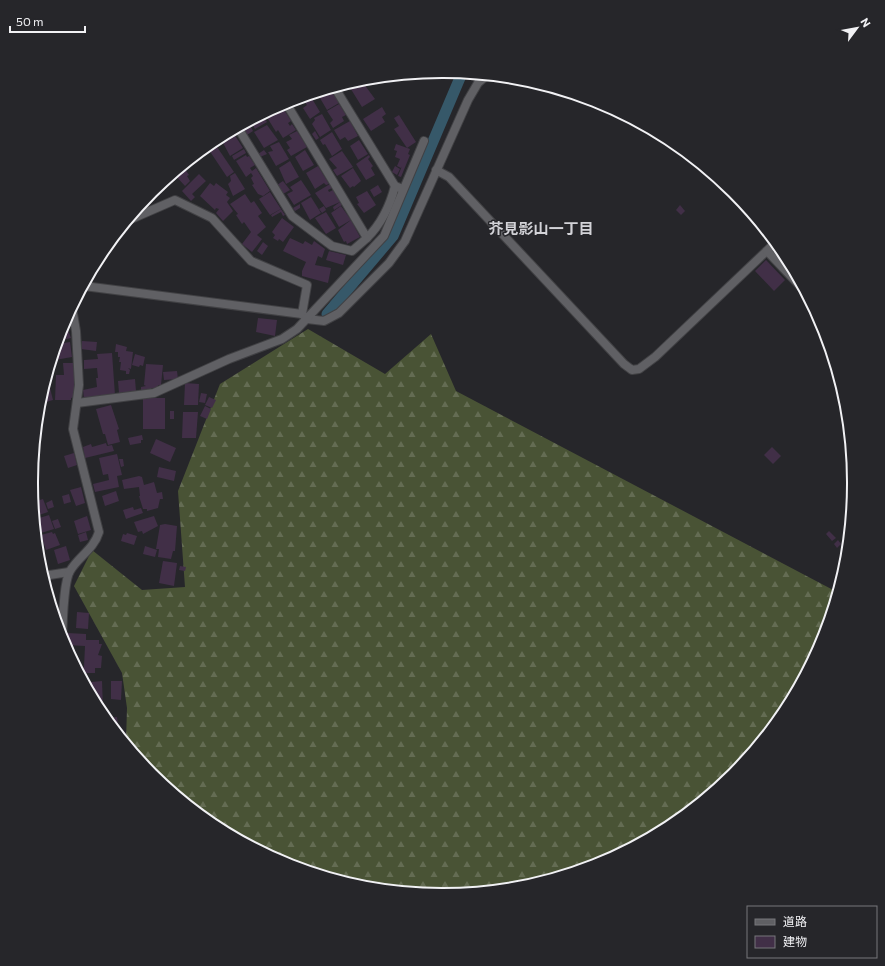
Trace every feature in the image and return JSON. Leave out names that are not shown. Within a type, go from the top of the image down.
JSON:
[{"type":"street","points":[[89,287],[305,316],[324,321],[339,313],[389,263],[405,241],[468,100],[481,80]]},
{"type":"street","points":[[338,92],[396,186],[404,190]]},
{"type":"street","points":[[289,108],[368,238]]},
{"type":"street","points":[[241,133],[292,216],[332,246],[352,251],[368,238],[376,229],[391,203],[396,186]]},
{"type":"street","points":[[77,403],[154,393],[229,359],[282,339],[384,236],[424,141]]},
{"type":"street","points":[[436,170],[449,177],[624,364],[632,370],[638,369],[655,357],[771,247]]},
{"type":"street","points":[[138,216],[175,200],[212,218],[251,261],[307,285],[305,316]]},
{"type":"street","points":[[767,251],[789,274]]},
{"type":"street","points":[[63,623],[69,572],[96,541],[99,532],[73,429],[79,385],[76,331],[74,318]]},
{"type":"street","points":[[49,575],[69,572]]},
{"type":"green space","points":[[308,329],[385,374],[431,334],[456,391],[833,590],[826,613],[816,638],[793,685],[779,708],[747,750],[729,769],[689,804],[667,819],[645,833],[597,857],[547,874],[521,880],[469,887],[442,888],[416,887],[364,880],[338,874],[288,857],[240,833],[196,804],[156,769],[138,750],[126,735],[127,708],[122,673],[74,586],[92,550],[142,590],[185,587],[178,491],[220,384]]},
{"type":"building","points":[[365,86],[375,99],[362,107],[351,89]]},
{"type":"building","points":[[333,94],[339,103],[327,110],[320,98]]},
{"type":"building","points":[[313,100],[320,112],[310,119],[303,108],[307,105],[305,103]]},
{"type":"building","points":[[339,104],[346,115],[342,117],[344,121],[333,128],[330,123],[333,120],[327,111]]},
{"type":"building","points":[[382,107],[386,114],[382,117],[385,122],[371,131],[363,119]]},
{"type":"building","points":[[285,111],[291,121],[288,123],[290,126],[292,124],[296,130],[283,138],[278,130],[276,132],[268,118]]},
{"type":"building","points":[[322,114],[331,130],[320,137],[312,124],[315,120],[314,118]]},
{"type":"building","points":[[399,115],[416,142],[407,148],[394,129],[399,126],[394,118]]},
{"type":"building","points":[[265,119],[267,122],[255,129],[253,126]]},
{"type":"building","points":[[350,121],[358,136],[348,141],[345,137],[340,140],[334,130]]},
{"type":"building","points":[[267,125],[278,140],[264,148],[254,132]]},
{"type":"building","points":[[251,127],[253,131],[247,135],[244,131]]},
{"type":"building","points":[[297,131],[307,147],[291,156],[287,150],[290,148],[286,142],[292,139],[289,135]]},
{"type":"building","points":[[315,131],[319,138],[316,140],[312,134]]},
{"type":"building","points":[[332,132],[342,149],[332,156],[325,144],[323,145],[320,140]]},
{"type":"building","points":[[235,136],[243,148],[230,156],[223,144]]},
{"type":"building","points":[[359,140],[368,154],[358,160],[350,146]]},
{"type":"building","points":[[279,142],[289,159],[276,166],[268,152],[273,151],[270,146]]},
{"type":"building","points":[[396,144],[410,149],[408,154],[410,155],[401,177],[398,176],[402,166],[401,168],[397,166],[400,159],[395,157],[397,151],[394,150]]},
{"type":"building","points":[[217,147],[234,172],[227,177],[210,152]]},
{"type":"building","points":[[244,149],[246,153],[234,160],[232,156]]},
{"type":"building","points":[[264,150],[267,154],[260,157],[258,154]]},
{"type":"building","points":[[305,150],[314,165],[303,171],[295,157]]},
{"type":"building","points":[[342,151],[353,167],[337,176],[333,170],[337,168],[329,159]]},
{"type":"building","points":[[246,155],[247,157],[249,156],[255,165],[250,168],[252,171],[256,168],[270,191],[263,196],[258,194],[252,185],[254,184],[251,178],[253,176],[251,173],[246,177],[236,161]]},
{"type":"building","points":[[369,155],[370,157],[368,159],[373,166],[371,168],[375,175],[366,180],[356,164]]},
{"type":"building","points":[[290,161],[299,177],[286,184],[279,168]]},
{"type":"building","points":[[318,166],[329,184],[326,185],[324,183],[315,189],[306,173]]},
{"type":"building","points":[[395,166],[400,169],[397,175],[392,172]]},
{"type":"building","points":[[353,168],[361,181],[354,187],[353,186],[350,188],[341,176]]},
{"type":"building","points":[[186,170],[189,175],[187,176],[190,181],[185,186],[177,178]]},
{"type":"building","points":[[235,173],[245,189],[233,196],[228,184],[231,181],[230,176]]},
{"type":"building","points":[[199,174],[206,181],[192,194],[195,197],[191,201],[182,191]]},
{"type":"building","points":[[301,180],[311,195],[294,205],[287,194],[293,191],[290,187]]},
{"type":"building","points":[[283,181],[290,190],[283,194],[277,185]]},
{"type":"building","points":[[210,183],[214,186],[216,183],[228,192],[226,195],[230,198],[227,202],[233,211],[223,221],[216,213],[219,209],[216,208],[215,210],[200,196]]},
{"type":"building","points":[[330,184],[332,188],[328,190],[329,192],[333,190],[340,202],[326,208],[315,193]]},
{"type":"building","points":[[378,185],[382,192],[374,197],[370,190]]},
{"type":"building","points":[[367,191],[376,205],[364,213],[357,204],[359,203],[356,197]]},
{"type":"building","points":[[270,192],[281,209],[270,215],[259,199]]},
{"type":"building","points":[[245,194],[251,203],[254,201],[262,213],[258,216],[266,227],[257,235],[262,239],[252,252],[242,244],[251,232],[244,222],[242,224],[236,215],[238,214],[230,204]]},
{"type":"building","points":[[311,197],[321,213],[310,220],[301,203]]},
{"type":"building","points":[[340,202],[342,205],[334,210],[333,207]]},
{"type":"building","points":[[300,204],[300,208],[295,211],[293,208]]},
{"type":"building","points":[[680,205],[685,211],[681,215],[676,210]]},
{"type":"building","points":[[324,206],[326,210],[322,213],[319,209]]},
{"type":"building","points":[[341,206],[351,220],[339,227],[331,213]]},
{"type":"building","points":[[281,209],[285,215],[283,216],[281,212],[272,217],[271,215]]},
{"type":"building","points":[[326,212],[336,228],[326,234],[315,218]]},
{"type":"building","points":[[282,218],[294,227],[283,242],[279,239],[278,241],[273,238],[275,235],[272,232]]},
{"type":"building","points":[[351,220],[360,237],[347,244],[346,241],[344,242],[338,230]]},
{"type":"building","points":[[290,238],[303,244],[305,241],[312,245],[314,241],[325,249],[322,258],[318,256],[315,265],[331,268],[328,283],[302,276],[302,271],[306,262],[283,251]]},
{"type":"building","points":[[263,242],[268,246],[262,255],[257,251]]},
{"type":"building","points":[[329,251],[346,255],[343,265],[326,260]]},
{"type":"building","points":[[766,260],[785,280],[774,291],[755,271]]},
{"type":"building","points":[[258,318],[277,320],[275,336],[256,332]]},
{"type":"building","points":[[68,330],[71,338],[64,340]]},
{"type":"building","points":[[82,341],[97,342],[96,351],[81,349]]},
{"type":"building","points":[[70,342],[72,357],[57,360],[59,353],[63,343]]},
{"type":"building","points":[[116,344],[127,347],[126,351],[133,352],[131,369],[128,368],[130,370],[129,374],[126,374],[126,371],[120,370],[120,357],[118,357],[118,352],[115,352]]},
{"type":"building","points":[[112,353],[115,395],[84,399],[83,390],[97,387],[96,378],[98,378],[97,368],[84,369],[84,360],[98,359],[97,354]]},
{"type":"building","points":[[135,354],[145,357],[143,366],[140,365],[139,367],[132,365]]},
{"type":"building","points":[[63,363],[74,363],[75,397],[71,398],[71,400],[55,400],[56,375],[64,375]]},
{"type":"building","points":[[146,364],[163,365],[161,385],[158,385],[158,388],[151,388],[151,390],[141,392],[141,387],[146,386],[144,385]]},
{"type":"building","points":[[177,371],[178,379],[164,380],[163,372]]},
{"type":"building","points":[[135,379],[136,391],[119,393],[118,381]]},
{"type":"building","points":[[185,383],[199,384],[198,405],[184,405]]},
{"type":"building","points":[[50,387],[53,400],[46,402]]},
{"type":"building","points":[[201,393],[207,394],[205,403],[199,402]]},
{"type":"building","points":[[209,397],[216,400],[212,408],[205,405]]},
{"type":"building","points":[[143,398],[165,398],[165,429],[143,429]]},
{"type":"building","points":[[111,405],[119,429],[117,430],[120,442],[108,445],[105,434],[103,434],[96,409]]},
{"type":"building","points":[[205,406],[211,409],[207,419],[200,416]]},
{"type":"building","points":[[170,411],[174,411],[174,419],[170,419]]},
{"type":"building","points":[[183,412],[198,412],[196,438],[182,438]]},
{"type":"building","points":[[142,435],[143,440],[141,440],[141,443],[130,445],[128,438]]},
{"type":"building","points":[[156,439],[176,448],[170,462],[150,453]]},
{"type":"building","points":[[106,443],[107,446],[112,445],[114,451],[85,458],[83,447],[91,444],[92,447]]},
{"type":"building","points":[[772,447],[781,456],[773,464],[764,455]]},
{"type":"building","points":[[74,453],[77,465],[68,468],[64,456]]},
{"type":"building","points":[[117,454],[122,475],[117,476],[119,487],[95,492],[93,484],[109,480],[108,474],[103,475],[99,458]]},
{"type":"building","points":[[119,459],[123,459],[124,466],[121,467]]},
{"type":"building","points":[[159,467],[176,471],[174,481],[157,477]]},
{"type":"building","points":[[139,476],[142,477],[144,485],[154,482],[157,493],[162,492],[163,499],[160,499],[158,508],[147,511],[147,509],[143,509],[139,496],[139,487],[124,489],[122,480]]},
{"type":"building","points":[[81,487],[85,503],[76,506],[70,490]]},
{"type":"building","points":[[116,491],[119,501],[105,506],[102,496]]},
{"type":"building","points":[[69,494],[71,502],[64,504],[62,496]]},
{"type":"building","points":[[43,499],[48,512],[39,515],[39,500]]},
{"type":"building","points":[[52,500],[54,507],[48,509],[46,503]]},
{"type":"building","points":[[133,507],[134,510],[141,508],[143,513],[126,519],[123,510]]},
{"type":"building","points":[[49,515],[54,529],[41,533],[40,518]]},
{"type":"building","points":[[87,516],[91,530],[78,534],[74,521]]},
{"type":"building","points":[[154,516],[158,526],[143,534],[142,531],[138,532],[134,522]]},
{"type":"building","points":[[58,519],[61,527],[55,529],[52,521]]},
{"type":"building","points":[[165,524],[177,526],[175,551],[173,551],[171,559],[158,557],[159,549],[156,549],[160,525]]},
{"type":"building","points":[[829,531],[836,538],[832,541],[826,534]]},
{"type":"building","points":[[52,532],[53,534],[55,533],[60,545],[46,550],[41,535]]},
{"type":"building","points":[[86,532],[88,540],[80,542],[78,535]]},
{"type":"building","points":[[127,533],[137,536],[134,545],[121,541],[123,534],[126,535]]},
{"type":"building","points":[[838,540],[841,544],[837,548],[834,544]]},
{"type":"building","points":[[66,546],[70,560],[58,564],[54,550]]},
{"type":"building","points":[[145,546],[157,550],[155,557],[143,554]]},
{"type":"building","points":[[163,561],[177,563],[174,586],[159,583]]},
{"type":"building","points":[[180,566],[186,567],[185,571],[179,570]]},
{"type":"building","points":[[77,612],[89,613],[88,629],[76,628]]},
{"type":"building","points":[[67,633],[86,634],[86,640],[99,640],[99,644],[102,644],[98,655],[102,656],[101,668],[95,668],[95,673],[86,673],[83,667],[84,667],[85,646],[72,645]]},
{"type":"building","points":[[102,681],[103,703],[92,685],[91,682]]},
{"type":"building","points":[[111,681],[122,681],[121,700],[111,699]]},
{"type":"building","points":[[113,717],[117,717],[118,723]]},
{"type":"waterway","points":[[327,314],[393,236],[460,79]]},
{"type":"district","name":"芥見影山一丁目","points":[[541,229]]}]
